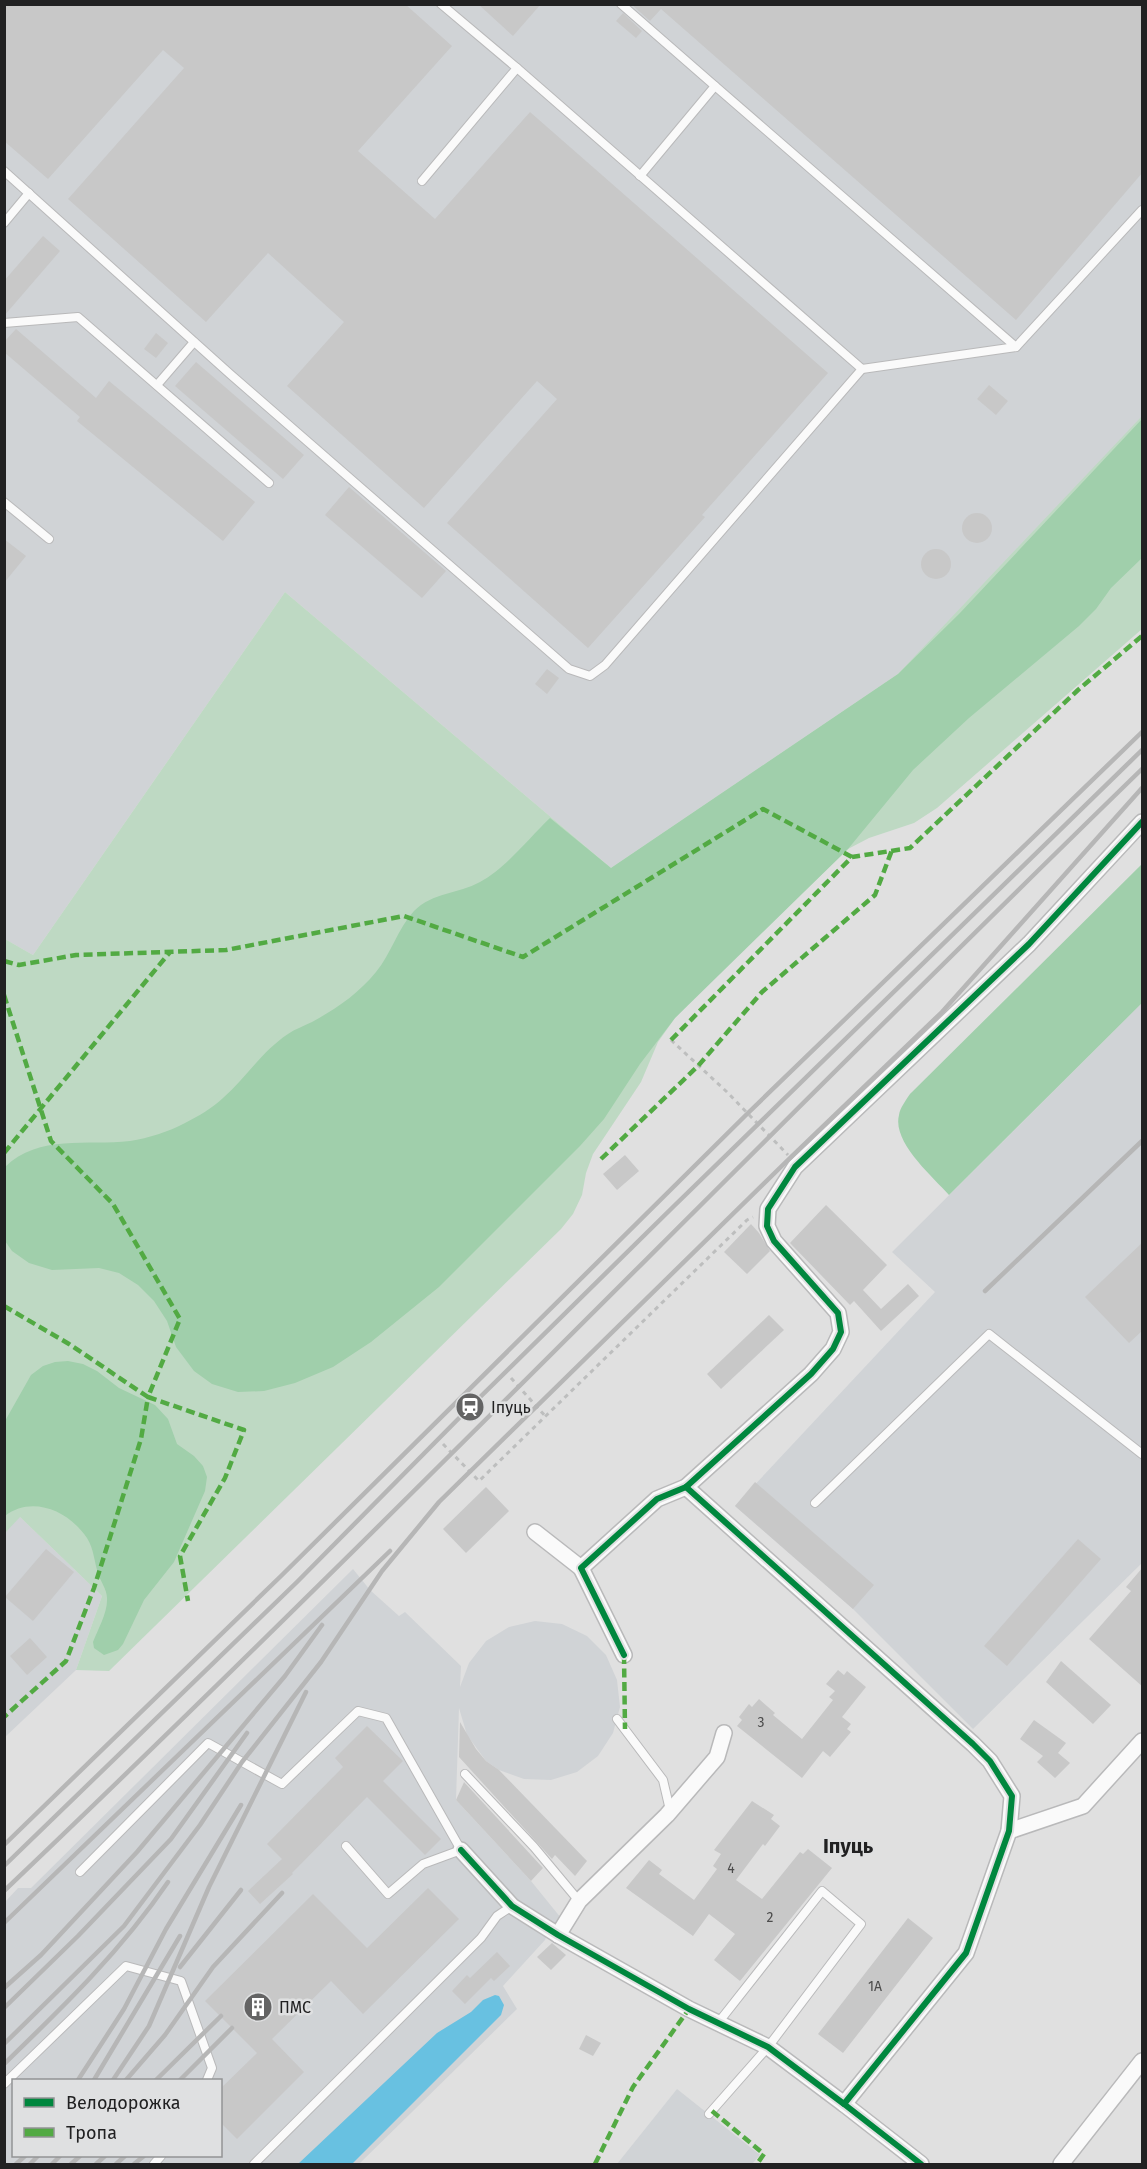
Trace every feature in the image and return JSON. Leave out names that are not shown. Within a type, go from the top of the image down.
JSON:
[{"type":"street","points":[[581,1568],[657,1499],[686,1487],[811,1374],[833,1349],[841,1332],[838,1314],[774,1241],[767,1226],[768,1209],[795,1167],[1029,944],[1143,822]]},
{"type":"street","points":[[686,1487],[990,1761],[1012,1796],[1009,1831],[966,1953],[844,2104]]},
{"type":"street","points":[[535,1532],[581,1568],[624,1655]]},
{"type":"street","points":[[558,1935],[579,1901],[670,1811],[717,1757],[724,1733]]},
{"type":"street","points":[[1009,1831],[1083,1806],[1143,1741]]},
{"type":"street","points":[[461,1851],[512,1906],[558,1935],[718,2023],[768,2047],[921,2164]]},
{"type":"street","points":[[1061,2164],[1143,2061]]},
{"type":"lane","points":[[441,4],[862,369]]},
{"type":"lane","points":[[621,4],[1016,347]]},
{"type":"lane","points":[[422,181],[516,68]]},
{"type":"lane","points":[[640,176],[715,86]]},
{"type":"lane","points":[[4,171],[194,342],[569,669],[591,676],[606,665],[862,369],[1016,347],[1143,210]]},
{"type":"lane","points":[[4,223],[29,193]]},
{"type":"lane","points":[[4,322],[78,317],[269,483]]},
{"type":"lane","points":[[157,385],[194,342]]},
{"type":"lane","points":[[4,502],[50,540]]},
{"type":"lane","points":[[815,1503],[989,1334],[1143,1454]]},
{"type":"lane","points":[[80,1872],[208,1743],[282,1784],[358,1712],[386,1718],[461,1851],[423,1864],[388,1894],[346,1846]]},
{"type":"lane","points":[[617,1719],[663,1780],[670,1811]]},
{"type":"lane","points":[[465,1774],[534,1847],[579,1901]]},
{"type":"lane","points":[[709,2114],[768,2047],[861,1924],[822,1891],[718,2023]]},
{"type":"lane","points":[[254,2164],[481,1938],[497,1916],[512,1906]]},
{"type":"lane","points":[[4,2084],[126,1966],[181,1981],[212,2068],[207,2079]]},
{"type":"path","points":[[671,1040],[770,1135],[790,1157],[795,1167]]},
{"type":"path","points":[[443,1444],[479,1481],[747,1220],[768,1209]]},
{"type":"path","points":[[510,1378],[546,1417]]},
{"type":"shaded area","points":[[5,5],[1142,5],[1142,419],[959,614],[898,674],[611,868],[285,592],[33,955],[5,939]]},
{"type":"shaded area","points":[[1142,1003],[1142,1563],[973,1729],[853,1609],[735,1506],[935,1292],[892,1252]]},
{"type":"shaded area","points":[[19,1516],[102,1596],[76,1670],[5,1737],[4,1533]]},
{"type":"shaded area","points":[[353,1569],[370,1590],[399,1616],[405,1612],[461,1666],[460,1687],[469,1663],[486,1641],[509,1627],[535,1621],[562,1624],[587,1636],[606,1655],[617,1680],[620,1707],[613,1733],[598,1756],[577,1772],[551,1780],[524,1779],[499,1770],[486,1761],[467,1735],[459,1708],[456,1800],[531,1881],[561,1918],[549,1929],[545,1940],[503,1986],[517,2009],[359,2164],[5,2164],[5,1902],[18,1888],[31,1888]]},
{"type":"shaded area","points":[[677,2089],[760,2155],[752,2164],[617,2164]]},
{"type":"green space","points":[[1142,416],[1142,629],[937,808],[914,823],[869,838],[848,849],[697,995],[675,1018],[658,1042],[641,1082],[593,1154],[586,1173],[582,1195],[573,1214],[561,1229],[109,1671],[76,1670],[102,1596],[20,1517],[5,1533],[5,939],[33,955],[285,592],[611,868],[898,674]]},
{"type":"green space","points":[[1142,419],[1142,558],[1111,588],[1096,609],[1079,626],[969,718],[913,770],[848,849],[675,1018],[640,1064],[604,1119],[580,1146],[439,1287],[371,1342],[333,1367],[295,1383],[264,1391],[238,1392],[212,1384],[194,1371],[176,1347],[167,1321],[154,1301],[138,1285],[119,1273],[99,1268],[52,1270],[29,1263],[12,1251],[5,1241],[5,1167],[18,1157],[48,1146],[130,1141],[144,1138],[172,1129],[205,1112],[219,1102],[279,1041],[330,1012],[362,987],[381,965],[408,918],[421,905],[437,897],[472,886],[489,876],[508,861],[550,818],[611,868],[898,674],[959,614]]},
{"type":"green space","points":[[1142,864],[1142,1003],[949,1195],[915,1158],[901,1136],[898,1125],[903,1104],[910,1094]]},
{"type":"green space","points":[[68,1361],[83,1364],[97,1371],[119,1388],[155,1405],[168,1419],[177,1444],[194,1456],[203,1466],[207,1477],[205,1491],[174,1562],[144,1600],[123,1644],[118,1650],[104,1655],[94,1648],[93,1642],[104,1615],[107,1595],[87,1538],[70,1520],[49,1509],[27,1507],[5,1516],[5,1421],[31,1375],[43,1366]]},
{"type":"water","points":[[495,1995],[499,1996],[504,2005],[501,2015],[352,2164],[298,2164],[437,2033],[471,2012],[483,2000]]},
{"type":"building","points":[[4,4],[405,4],[452,46],[358,151],[435,219],[530,112],[828,373],[702,515],[705,517],[588,648],[447,523],[557,399],[537,381],[424,508],[287,386],[344,322],[268,253],[206,322],[68,199],[184,68],[163,50],[48,179],[4,141]]},
{"type":"building","points":[[478,4],[541,4],[513,36]]},
{"type":"building","points":[[631,4],[1143,4],[1143,172],[1016,320],[661,9],[650,21]]},
{"type":"building","points":[[623,13],[642,31],[636,38],[616,21]]},
{"type":"building","points":[[43,236],[60,251],[4,316],[4,281]]},
{"type":"building","points":[[16,329],[96,398],[109,381],[255,502],[223,541],[77,421],[80,417],[4,352],[4,342]]},
{"type":"building","points":[[156,333],[168,343],[156,358],[144,349]]},
{"type":"building","points":[[196,362],[304,455],[283,479],[175,386]]},
{"type":"building","points":[[989,385],[1008,401],[996,415],[977,399]]},
{"type":"building","points":[[349,487],[446,571],[422,598],[325,515]]},
{"type":"building","points":[[977,513],[988,517],[992,528],[988,539],[977,543],[966,539],[962,528],[966,517]]},
{"type":"building","points":[[4,539],[26,556],[4,583]]},
{"type":"building","points":[[936,549],[947,553],[951,564],[947,575],[936,579],[925,575],[921,564],[925,553]]},
{"type":"building","points":[[547,669],[559,678],[547,694],[535,684]]},
{"type":"building","points":[[625,1155],[639,1171],[617,1190],[603,1174]]},
{"type":"building","points":[[826,1205],[887,1265],[863,1290],[881,1309],[908,1284],[919,1296],[881,1331],[854,1301],[850,1305],[790,1243]]},
{"type":"building","points":[[751,1224],[770,1251],[747,1274],[724,1252]]},
{"type":"building","points":[[1143,1242],[1143,1330],[1129,1343],[1085,1297]]},
{"type":"building","points":[[769,1315],[784,1330],[721,1389],[707,1374]]},
{"type":"building","points":[[755,1482],[874,1585],[853,1609],[735,1506]]},
{"type":"building","points":[[486,1487],[509,1511],[466,1553],[443,1529]]},
{"type":"building","points":[[1078,1539],[1101,1559],[1007,1666],[984,1646]]},
{"type":"building","points":[[46,1549],[74,1572],[33,1621],[5,1597]]},
{"type":"building","points":[[1143,1567],[1143,1687],[1089,1639],[1131,1591],[1126,1587]]},
{"type":"building","points":[[30,1638],[47,1657],[27,1675],[10,1656]]},
{"type":"building","points":[[1061,1661],[1111,1705],[1093,1724],[1046,1682]]},
{"type":"building","points":[[838,1670],[844,1675],[847,1671],[866,1687],[842,1717],[851,1724],[847,1729],[851,1732],[830,1757],[823,1751],[802,1778],[737,1726],[742,1720],[739,1717],[749,1704],[752,1707],[759,1699],[775,1713],[773,1715],[802,1739],[833,1700],[829,1697],[835,1691],[826,1684]]},
{"type":"building","points":[[1034,1720],[1066,1743],[1058,1753],[1070,1763],[1055,1778],[1037,1762],[1043,1756],[1020,1739]]},
{"type":"building","points":[[460,1722],[486,1761],[499,1770],[587,1861],[575,1876],[555,1855],[552,1859],[459,1757]]},
{"type":"building","points":[[367,1726],[403,1761],[383,1781],[441,1839],[425,1855],[367,1797],[293,1874],[260,1904],[248,1891],[282,1859],[267,1844],[343,1767],[335,1758]]},
{"type":"building","points":[[464,1782],[543,1868],[531,1881],[456,1800]]},
{"type":"building","points":[[752,1801],[774,1815],[771,1819],[780,1826],[765,1846],[763,1844],[736,1880],[762,1899],[800,1852],[803,1854],[808,1849],[832,1868],[740,1981],[714,1960],[735,1934],[709,1914],[693,1936],[626,1888],[649,1860],[662,1870],[659,1874],[694,1900],[717,1869],[713,1866],[721,1854],[714,1850]]},
{"type":"building","name":"ПМС","points":[[428,1888],[459,1919],[363,2014],[331,1981],[272,2039],[304,2072],[237,2139],[222,2124],[222,2087],[257,2053],[205,2001],[313,1894],[367,1948]]},
{"type":"building","points":[[908,1918],[933,1938],[843,2053],[818,2034]]},
{"type":"building","points":[[552,1943],[566,1955],[551,1970],[537,1957]]},
{"type":"building","points":[[497,1952],[510,1966],[494,1981],[491,1978],[465,2004],[452,1991],[467,1975],[470,1978]]},
{"type":"building","points":[[586,2035],[601,2043],[593,2056],[579,2049]]},
{"type":"railway","points":[[4,1845],[281,1576],[747,1114],[1142,732]]},
{"type":"railway","points":[[4,1866],[297,1582],[673,1207],[1142,750]]},
{"type":"railway","points":[[4,1891],[291,1613],[857,1049],[1142,769]]},
{"type":"railway","points":[[4,2044],[124,1926],[200,1825],[242,1762],[321,1662],[382,1571],[439,1502],[942,1012],[1142,788]]},
{"type":"railway","points":[[985,1291],[1142,1141]]},
{"type":"railway","points":[[4,1923],[390,1551]]},
{"type":"railway","points":[[4,1988],[41,1955],[137,1852],[285,1676],[322,1625]]},
{"type":"railway","points":[[114,2079],[149,2026],[209,1887],[306,1692]]},
{"type":"railway","points":[[4,2008],[78,1936],[171,1839],[247,1733]]},
{"type":"railway","points":[[79,2079],[124,2009],[166,1929],[241,1805]]},
{"type":"railway","points":[[4,2064],[111,1955],[168,1882]]},
{"type":"railway","points":[[180,1967],[241,1890]]},
{"type":"railway","points":[[127,2079],[165,2035],[213,1967],[282,1893]]},
{"type":"railway","points":[[95,2079],[180,1936]]},
{"type":"railway","points":[[157,2079],[221,2016]]},
{"type":"railway","points":[[181,2079],[232,2028]]},
{"type":"railway","points":[[16,2164],[24,2157]]},
{"type":"railway","points":[[30,2164],[37,2157]]},
{"type":"railway","points":[[52,2164],[59,2157]]},
{"type":"railway","points":[[71,2164],[79,2157]]},
{"type":"railway","points":[[96,2164],[104,2157]]},
{"type":"railway","points":[[116,2164],[124,2157]]},
{"type":"railway","points":[[134,2164],[143,2157]]},
{"type":"marked path","points":[[671,1040],[852,857],[910,848],[1078,690],[1142,636]]},
{"type":"marked path","points":[[4,961],[19,965],[76,955],[226,950],[404,916],[523,957],[763,809],[852,857]]},
{"type":"marked path","points":[[601,1159],[698,1066],[762,992],[875,895],[892,850]]},
{"type":"marked path","points":[[4,1153],[170,952]]},
{"type":"marked path","points":[[4,995],[51,1141],[113,1204],[180,1319],[148,1397],[244,1430],[225,1478],[180,1556],[188,1601]]},
{"type":"marked path","points":[[4,1306],[69,1344],[148,1397],[141,1439],[94,1588],[66,1661],[4,1717]]},
{"type":"marked path","points":[[624,1655],[625,1729]]},
{"type":"marked path","points":[[595,2164],[633,2087],[689,2009]]},
{"type":"marked path","points":[[712,2111],[764,2154],[757,2164]]},
{"type":"cycle path","points":[[624,1655],[581,1568],[657,1499],[686,1487],[811,1374],[833,1349],[841,1332],[838,1313],[774,1241],[767,1226],[768,1209],[795,1167],[1029,944],[1142,822]]},
{"type":"cycle path","points":[[686,1487],[973,1744],[990,1761],[1012,1796],[1009,1831],[966,1953],[844,2104],[921,2164]]},
{"type":"cycle path","points":[[461,1850],[512,1906],[558,1935],[689,2009],[768,2047],[844,2104]]},
{"type":"place","name":"Іпуць","points":[[470,1407]]},
{"type":"place","name":"ПМС","points":[[258,2007]]},
{"type":"district","name":"Іпуць","points":[[848,1846]]}]
